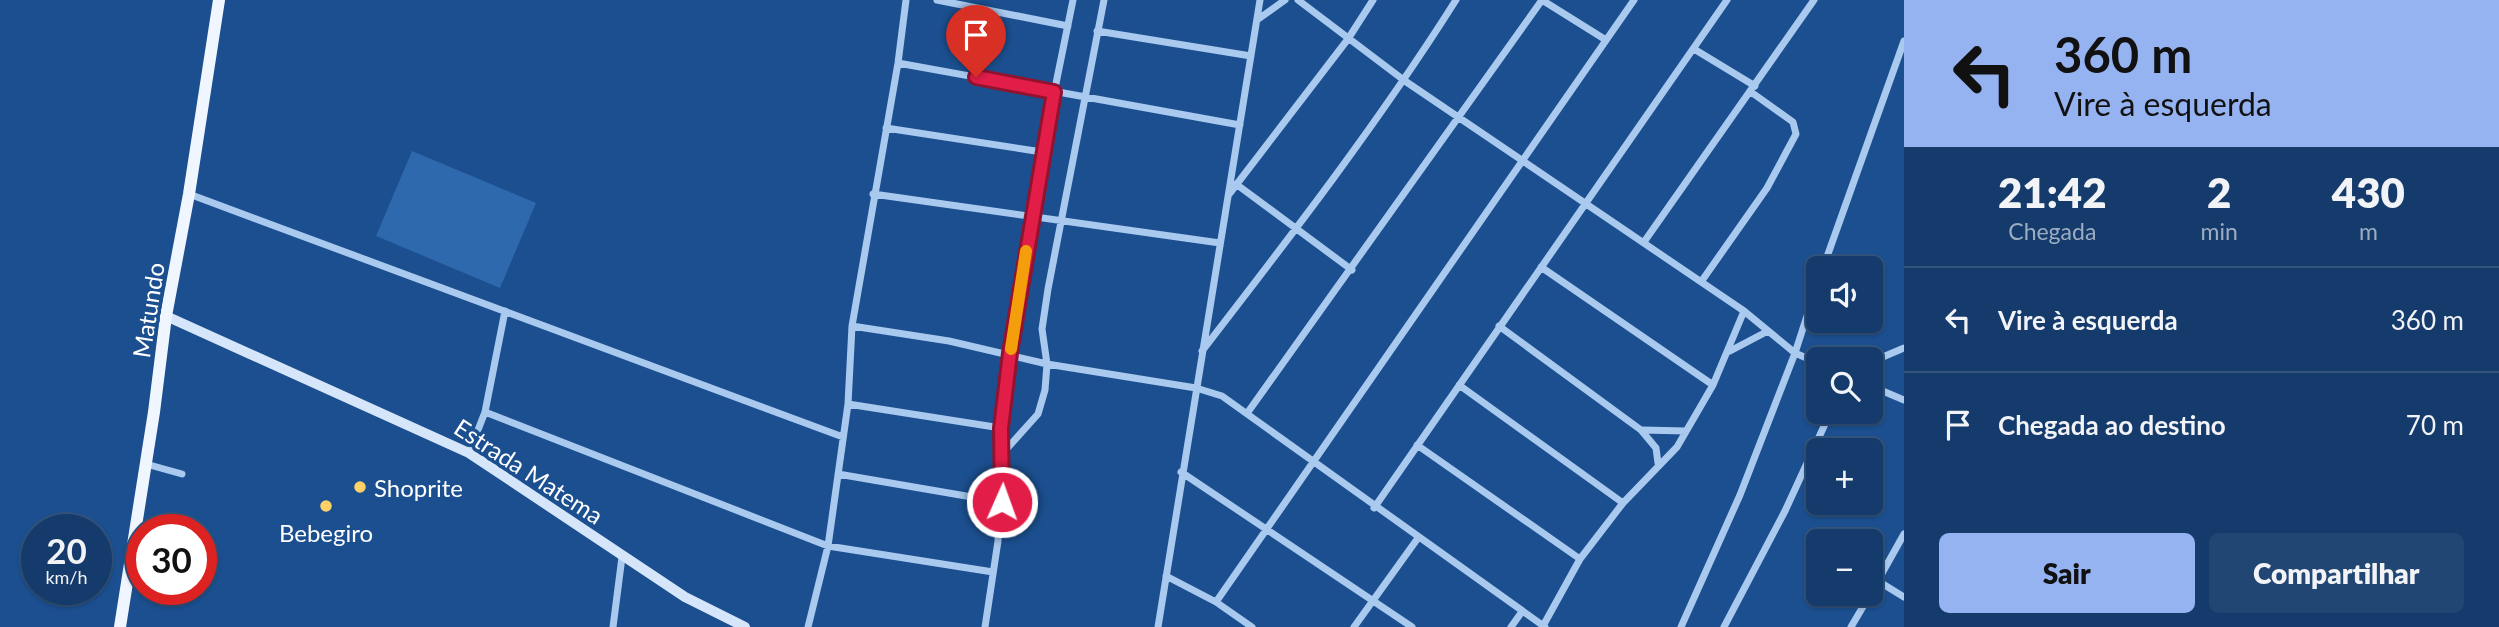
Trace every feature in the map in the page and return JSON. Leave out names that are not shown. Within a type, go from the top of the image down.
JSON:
[{"type":"main road","name":"Matundo","points":[[120,627],[166,316],[190,194],[219,0]]},
{"type":"street","points":[[808,627],[828,546],[848,404],[852,326],[898,63],[905,0]]},
{"type":"street","points":[[937,0],[1068,26]]},
{"type":"street","points":[[985,627],[1002,502],[1001,428],[1010,353],[1042,152],[1073,0]]},
{"type":"street","points":[[1003,453],[1038,414],[1047,364],[1042,329],[1058,222],[1104,0]]},
{"type":"street","points":[[1158,627],[1181,471],[1260,0]]},
{"type":"street","points":[[1257,20],[1285,0]]},
{"type":"street","points":[[1298,0],[1405,81],[1744,310],[1795,353],[1806,358]]},
{"type":"street","points":[[1228,195],[1348,38],[1373,0]]},
{"type":"street","points":[[1202,351],[1297,229],[1405,81],[1456,0]]},
{"type":"street","points":[[1248,412],[1352,270],[1542,0],[1606,40]]},
{"type":"street","points":[[1216,602],[1634,0]]},
{"type":"street","points":[[1374,508],[1727,0]]},
{"type":"street","points":[[1644,242],[1814,0]]},
{"type":"street","points":[[1097,31],[1251,56]]},
{"type":"street","points":[[1827,256],[1904,41]]},
{"type":"street","points":[[1694,49],[1753,89],[1793,122],[1796,134],[1767,188],[1701,282]]},
{"type":"street","points":[[898,63],[1240,125]]},
{"type":"street","points":[[886,128],[1042,152]]},
{"type":"street","points":[[1236,184],[1352,270]]},
{"type":"street","points":[[190,194],[843,437]]},
{"type":"street","points":[[873,194],[1220,243]]},
{"type":"street","points":[[1541,267],[1713,385]]},
{"type":"street","points":[[469,453],[485,412],[505,310]]},
{"type":"street","points":[[852,326],[1010,353],[1047,364],[1196,388],[1222,396],[1248,412],[1374,508],[1521,613],[1544,626],[1580,559],[1623,503],[1676,447],[1713,385],[1744,310]]},
{"type":"street","name":"Estrada Matema","points":[[166,316],[469,453],[685,597],[745,627]]},
{"type":"street","points":[[1681,627],[1740,495],[1806,319]]},
{"type":"street","points":[[1499,326],[1641,430],[1656,448],[1658,463]]},
{"type":"street","points":[[1729,351],[1768,331]]},
{"type":"street","points":[[1883,357],[1904,348]]},
{"type":"street","points":[[1459,385],[1623,503]]},
{"type":"street","points":[[1883,391],[1904,400]]},
{"type":"street","points":[[848,404],[1001,428]]},
{"type":"street","points":[[485,412],[828,546],[993,572]]},
{"type":"street","points":[[1724,627],[1785,511],[1825,424]]},
{"type":"street","points":[[1641,430],[1686,431]]},
{"type":"street","points":[[1417,445],[1580,559]]},
{"type":"street","points":[[146,464],[182,474]]},
{"type":"street","points":[[1181,471],[1412,627]]},
{"type":"street","points":[[838,474],[1002,502]]},
{"type":"street","points":[[1883,571],[1904,534]]},
{"type":"street","points":[[1354,627],[1418,538]]},
{"type":"street","points":[[613,627],[622,557]]},
{"type":"street","points":[[1166,576],[1216,602],[1252,627]]},
{"type":"street","points":[[1883,583],[1904,597]]},
{"type":"street","points":[[1851,627],[1863,606]]},
{"type":"street","points":[[1511,627],[1521,613]]},
{"type":"shaded area","points":[[412,151],[536,203],[500,288],[376,236]]},
{"type":"slow traffic","points":[[1011,349],[1026,251]]},
{"type":"place","name":"Shoprite","points":[[360,487]]},
{"type":"place","name":"Bebegiro","points":[[326,506]]},
{"type":"route","points":[[976,77],[1054,92],[1010,353],[1001,428],[1002,502]]}]
